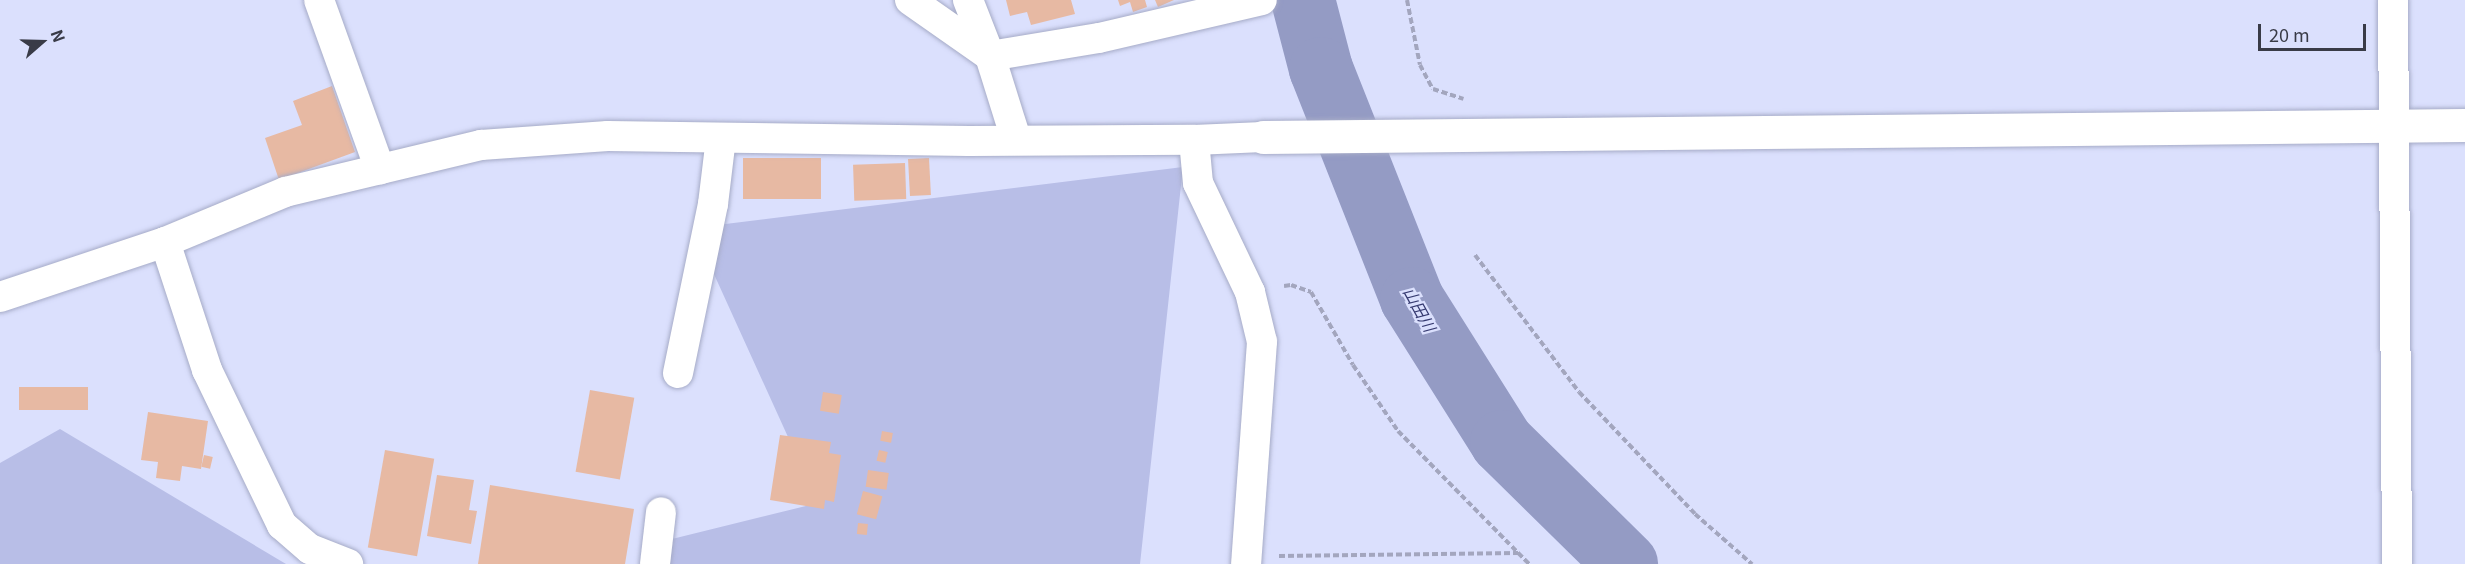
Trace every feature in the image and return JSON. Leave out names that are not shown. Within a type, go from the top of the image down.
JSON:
[{"type":"street","points":[[319,0],[380,169]]},
{"type":"street","points":[[910,0],[990,56],[1099,38],[1262,0]]},
{"type":"street","points":[[968,0],[990,56],[1016,139]]},
{"type":"street","points":[[2393,0],[2397,564]]},
{"type":"street","points":[[0,297],[165,242],[285,192],[481,145],[608,136],[1194,140],[1263,137],[1460,137],[2465,125]]},
{"type":"street","points":[[678,373],[713,204],[721,138]]},
{"type":"street","points":[[1194,140],[1198,183],[1250,292],[1262,342],[1246,560]]},
{"type":"street","points":[[165,242],[207,370],[282,525],[310,549],[348,564]]},
{"type":"street","points":[[655,564],[661,512]]},
{"type":"path","points":[[1407,0],[1420,65],[1433,89],[1465,99]]},
{"type":"path","points":[[1475,255],[1579,392],[1695,514],[1752,564]]},
{"type":"path","points":[[1250,292],[1291,285],[1311,292],[1353,365],[1398,431],[1530,564]]},
{"type":"path","points":[[1246,560],[1518,553]]},
{"type":"shaded area","points":[[1183,167],[1140,564],[670,564],[672,539],[818,503],[693,228]]},
{"type":"shaded area","points":[[60,429],[286,564],[0,564],[0,463]]},
{"type":"building","points":[[1006,0],[1071,0],[1075,14],[1031,25],[1027,12],[1010,16]]},
{"type":"building","points":[[1118,0],[1145,0],[1147,7],[1133,12],[1130,2],[1120,6]]},
{"type":"building","points":[[1155,0],[1174,0],[1158,7]]},
{"type":"building","points":[[332,86],[355,152],[279,180],[265,138],[302,125],[293,101]]},
{"type":"building","points":[[743,158],[821,158],[821,199],[743,199]]},
{"type":"building","points":[[929,158],[931,195],[910,196],[908,159]]},
{"type":"building","points":[[905,163],[906,199],[854,201],[853,165]]},
{"type":"building","points":[[19,387],[88,387],[88,410],[19,410]]},
{"type":"building","points":[[590,390],[634,398],[620,480],[576,472]]},
{"type":"building","points":[[823,392],[842,395],[839,414],[820,411]]},
{"type":"building","points":[[148,412],[208,421],[201,469],[182,466],[180,481],[156,478],[158,462],[141,460]]},
{"type":"building","points":[[882,431],[893,433],[891,443],[880,441]]},
{"type":"building","points":[[780,435],[831,442],[829,453],[841,455],[834,502],[825,500],[824,509],[770,500]]},
{"type":"building","points":[[385,450],[434,459],[417,556],[368,547]]},
{"type":"building","points":[[879,450],[888,452],[885,463],[877,461]]},
{"type":"building","points":[[204,455],[213,457],[210,469],[201,467]]},
{"type":"building","points":[[868,470],[889,473],[886,490],[866,487]]},
{"type":"building","points":[[437,475],[474,480],[469,510],[477,511],[471,544],[427,536]]},
{"type":"building","points":[[490,485],[634,509],[625,564],[478,564]]},
{"type":"building","points":[[863,491],[882,496],[876,519],[857,514]]},
{"type":"building","points":[[858,523],[868,524],[867,535],[857,534]]},
{"type":"waterway","name":"山田川","points":[[1303,0],[1321,69],[1412,299],[1502,442],[1626,564]]}]
